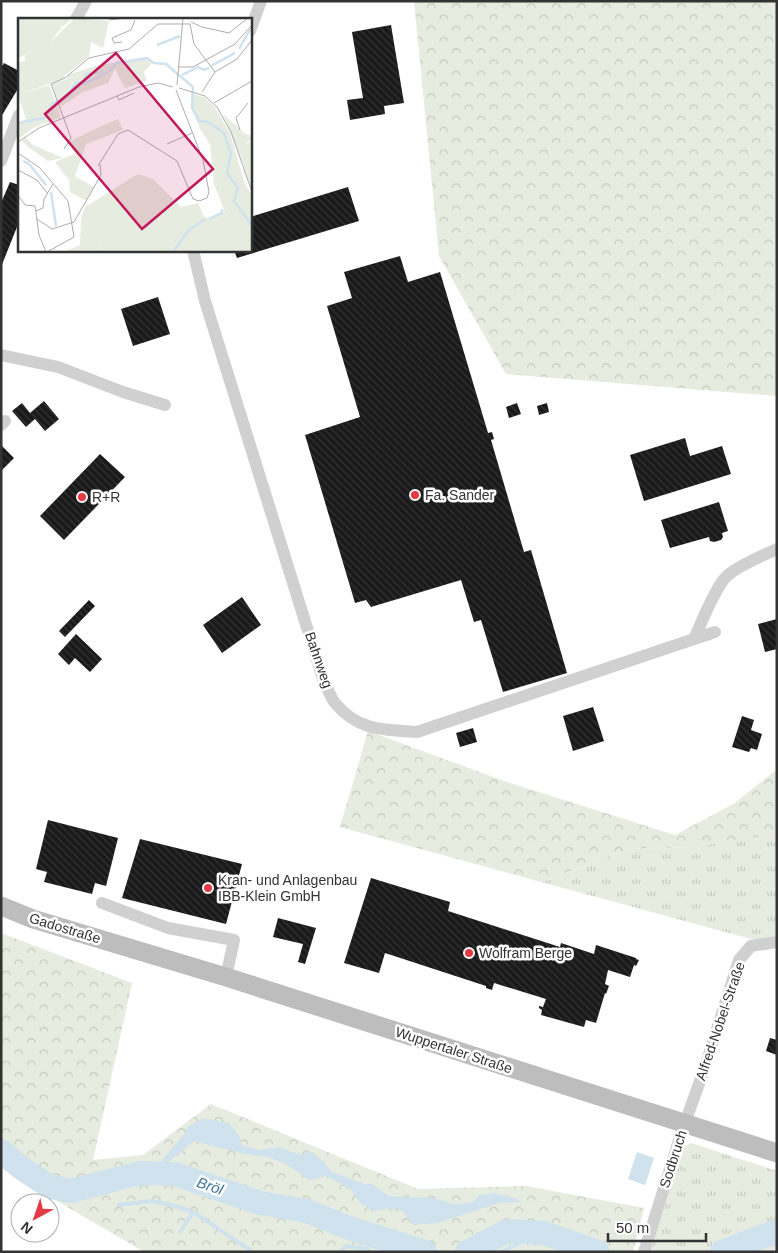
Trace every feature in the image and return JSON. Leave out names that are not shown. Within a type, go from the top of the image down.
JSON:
[{"type":"main road","name":"Gadostraße","points":[[1,906],[34,919],[130,947]]},
{"type":"main road","name":"Wuppertaler Straße","points":[[130,947],[777,1153]]},
{"type":"street","points":[[77,18],[86,1]]},
{"type":"street","points":[[251,28],[261,1]]},
{"type":"street","points":[[1,161],[18,118]]},
{"type":"street","name":"Bahnweg","points":[[193,251],[205,301],[323,679],[334,702],[354,721],[378,730],[417,732],[715,632]]},
{"type":"street","points":[[1,355],[58,367],[123,392],[165,405]]},
{"type":"street","points":[[694,639],[715,595],[726,577],[748,563],[777,549]]},
{"type":"street","points":[[102,903],[168,928],[234,940],[226,977]]},
{"type":"street","name":"Alfred-Nobel-Straße","points":[[685,1124],[739,960],[751,946],[777,942]]},
{"type":"street","name":"Sodbruch","points":[[644,1250],[685,1124]]},
{"type":"green space","points":[[414,1],[777,1],[777,396],[506,374],[439,256]]},
{"type":"green space","points":[[368,731],[504,781],[675,835],[735,803],[777,769],[777,834],[693,847],[629,849],[541,882],[340,827]]},
{"type":"green space","points":[[777,834],[777,946],[541,882],[629,849],[693,847]]},
{"type":"green space","points":[[1,933],[132,983],[93,1160],[143,1155],[211,1104],[418,1189],[526,1186],[644,1208],[633,1252],[144,1252],[60,1203],[60,1193],[44,1193],[1,1168]]},
{"type":"green space","points":[[691,1143],[777,1171],[777,1252],[650,1252],[684,1147]]},
{"type":"water","points":[[204,1118],[229,1123],[240,1137],[241,1145],[260,1150],[279,1147],[297,1154],[312,1152],[332,1172],[365,1184],[372,1184],[389,1196],[433,1198],[454,1204],[471,1203],[481,1195],[494,1193],[515,1198],[521,1202],[499,1203],[437,1223],[413,1225],[403,1212],[396,1208],[374,1211],[360,1203],[351,1190],[327,1176],[309,1180],[286,1164],[267,1157],[245,1154],[194,1141],[166,1164],[162,1160],[185,1133],[187,1127]]},
{"type":"water","points":[[637,1152],[654,1158],[645,1185],[628,1179]]},
{"type":"building","points":[[391,25],[404,103],[384,106],[385,114],[350,120],[347,100],[363,98],[352,32]]},
{"type":"building","points":[[4,63],[18,70],[18,89],[1,117],[1,68]]},
{"type":"building","points":[[10,182],[18,185],[18,224],[1,267],[1,203]]},
{"type":"building","points":[[348,187],[359,221],[237,258],[234,251],[251,251],[251,217]]},
{"type":"building","name":"Fa. Sander","points":[[400,256],[408,282],[440,272],[488,433],[492,432],[494,439],[491,440],[524,552],[531,550],[567,673],[503,692],[481,620],[474,622],[461,580],[371,607],[366,600],[355,603],[305,435],[360,417],[327,306],[352,298],[344,272]]},
{"type":"building","points":[[158,297],[170,334],[133,346],[121,309]]},
{"type":"building","points":[[44,401],[59,419],[45,431],[35,419],[26,427],[12,411],[22,403],[30,413]]},
{"type":"building","points":[[517,403],[521,414],[509,418],[506,407]]},
{"type":"building","points":[[547,403],[549,412],[539,415],[537,406]]},
{"type":"building","points":[[685,438],[690,456],[722,446],[731,474],[644,501],[630,455]]},
{"type":"building","points":[[1,445],[14,458],[1,471]]},
{"type":"building","name":"R+R","points":[[100,454],[125,477],[64,540],[40,516]]},
{"type":"building","points":[[719,502],[728,531],[722,533],[723,537],[721,540],[710,541],[709,537],[670,548],[661,520]]},
{"type":"building","points":[[242,597],[261,625],[222,653],[203,625]]},
{"type":"building","points":[[89,600],[95,606],[65,637],[59,631]]},
{"type":"building","points":[[777,619],[777,649],[765,652],[758,624]]},
{"type":"building","points":[[76,634],[102,659],[90,672],[75,658],[69,665],[58,654]]},
{"type":"building","points":[[593,707],[604,741],[573,751],[563,716]]},
{"type":"building","points":[[742,716],[754,720],[751,730],[762,734],[757,750],[751,748],[749,752],[732,747]]},
{"type":"building","points":[[473,728],[477,742],[460,747],[456,733]]},
{"type":"building","points":[[48,820],[118,838],[106,886],[95,883],[92,894],[44,882],[47,872],[36,869]]},
{"type":"building","points":[[140,839],[242,864],[226,924],[122,898]]},
{"type":"building","name":"Wolfram Berge","points":[[371,878],[450,902],[448,911],[560,947],[561,943],[594,954],[596,945],[639,960],[636,966],[634,965],[630,977],[608,970],[605,984],[609,986],[596,1023],[586,1020],[584,1027],[541,1015],[542,1010],[539,1006],[543,1007],[546,999],[494,983],[492,990],[486,988],[486,986],[385,953],[379,973],[344,963]]},
{"type":"building","points":[[278,918],[316,928],[305,964],[298,962],[303,944],[273,937]]},
{"type":"building","points":[[770,1038],[777,1040],[777,1055],[766,1051]]},
{"type":"waterway","name":"Bröl","points":[[1,1151],[20,1167],[50,1187],[71,1191],[140,1173],[175,1174],[260,1203],[307,1211],[349,1228],[425,1252]]},
{"type":"waterway","points":[[119,1205],[150,1201],[172,1205],[193,1212]]},
{"type":"waterway","points":[[180,1232],[193,1212],[253,1252]]},
{"type":"waterway","name":"Bröl","points":[[467,1252],[507,1231],[544,1233],[598,1252]]},
{"type":"waterway","name":"Bröl","points":[[722,1252],[777,1231]]},
{"type":"waterway","points":[[501,1252],[540,1233]]},
{"type":"waterway","points":[[339,1252],[347,1246],[367,1249],[370,1252]]},
{"type":"place","name":"Fa. Sander","points":[[415,495]]},
{"type":"place","name":"R+R","points":[[82,497]]},
{"type":"place","name":"Kran- und Anlagenbau IBB-Klein GmbH","points":[[208,888]]},
{"type":"place","name":"Wolfram Berge","points":[[469,953]]}]
